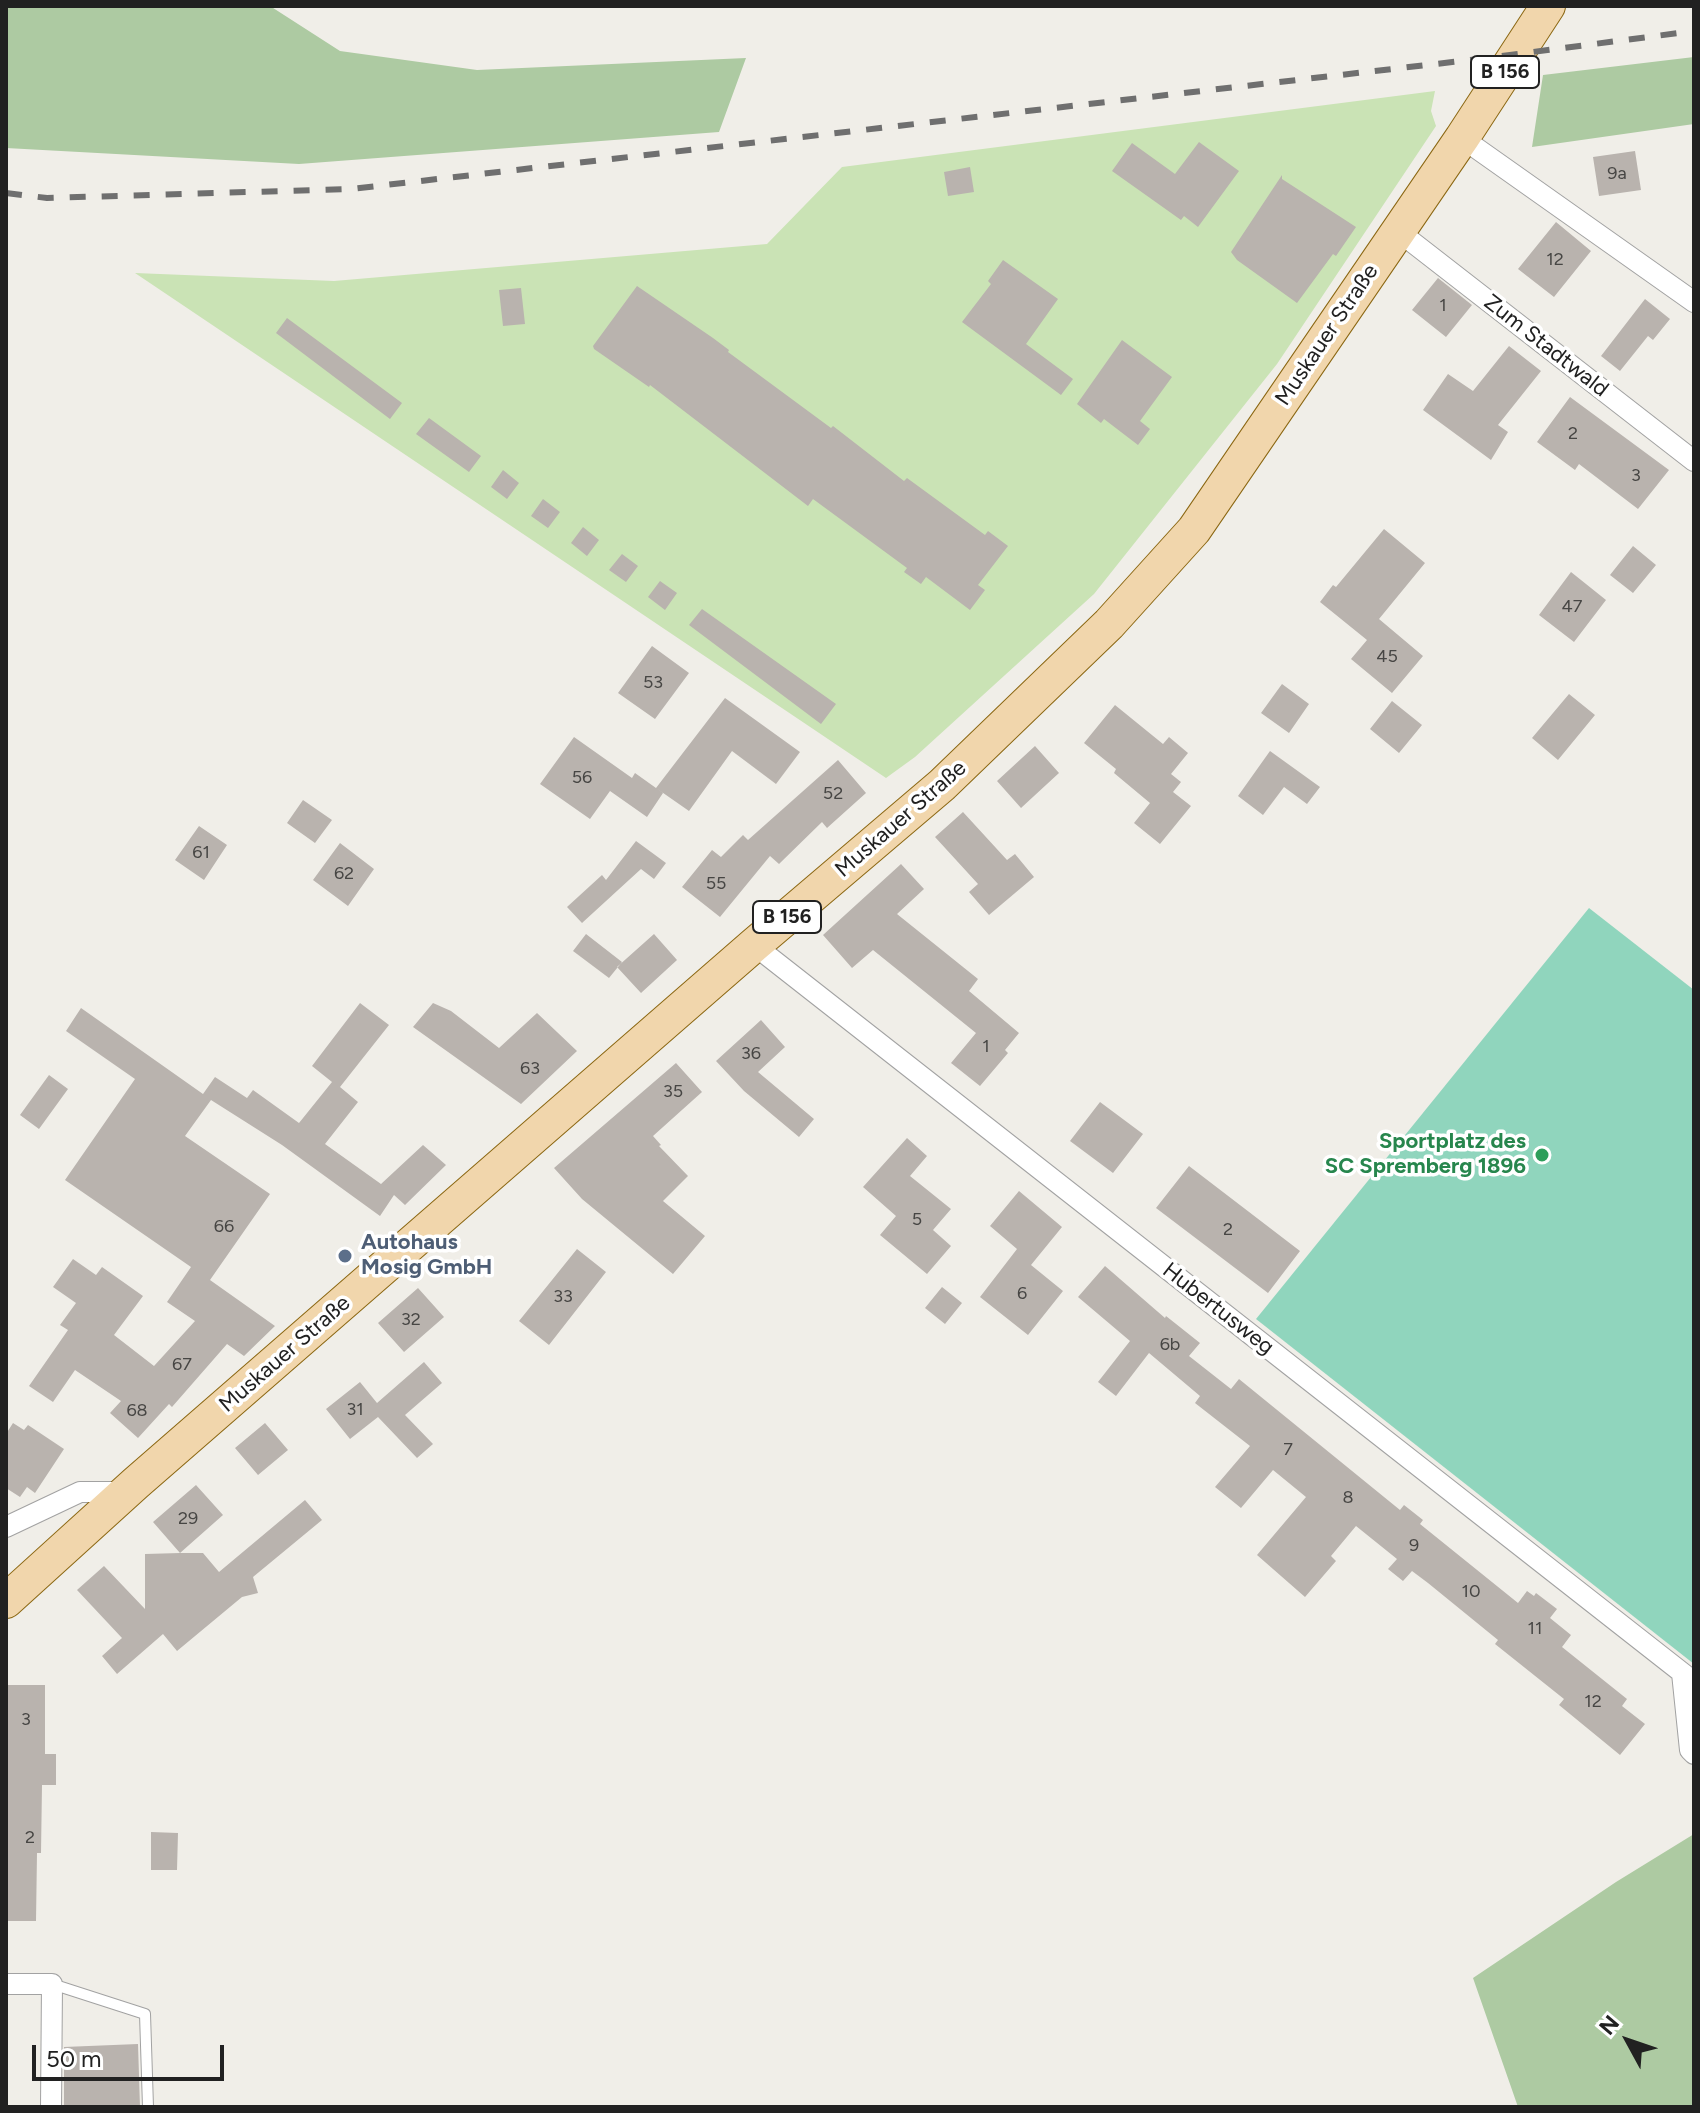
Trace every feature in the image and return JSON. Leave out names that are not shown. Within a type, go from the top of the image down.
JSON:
[{"type":"main road","name":"Muskauer Straße","points":[[6,1601],[754,945],[942,785],[1109,624],[1194,530],[1462,138],[1548,6]]},
{"type":"street","points":[[1462,138],[1694,302]]},
{"type":"street","name":"Zum Stadtwald","points":[[1398,231],[1694,461]]},
{"type":"street","name":"Hubertusweg","points":[[754,945],[1688,1678],[1690,1750],[1694,1754]]},
{"type":"street","points":[[6,1527],[80,1492],[127,1492]]},
{"type":"street","points":[[6,1984],[52,1984],[51,2107]]},
{"type":"lane","points":[[52,1984],[145,2014],[148,2107]]},
{"type":"green space","points":[[6,6],[270,6],[340,51],[477,70],[746,58],[719,132],[299,164],[6,148]]},
{"type":"green space","points":[[1694,57],[1694,124],[1532,147],[1543,75]]},
{"type":"green space","points":[[1435,91],[1431,111],[1436,126],[1277,364],[1094,594],[915,757],[886,778],[135,273],[334,281],[767,244],[842,167]]},
{"type":"green space","name":"Sportplatz des SC Spremberg 1896","points":[[1589,908],[1694,990],[1694,1664],[1256,1319]]},
{"type":"green space","points":[[1694,1834],[1694,2107],[1518,2107],[1473,1978]]},
{"type":"building","points":[[1199,142],[1239,171],[1198,227],[1184,216],[1181,220],[1112,171],[1132,143],[1175,174]]},
{"type":"building","points":[[1635,151],[1641,190],[1599,196],[1593,157]]},
{"type":"building","points":[[970,167],[974,192],[948,196],[944,172]]},
{"type":"building","points":[[1282,175],[1282,179],[1356,227],[1297,303],[1237,260],[1231,252]]},
{"type":"building","points":[[1556,222],[1591,251],[1554,297],[1518,269]]},
{"type":"building","points":[[1003,260],[1058,299],[1026,344],[1073,379],[1061,395],[962,322],[991,284],[988,281]]},
{"type":"building","points":[[1438,278],[1472,305],[1446,337],[1412,310]]},
{"type":"building","points":[[637,286],[713,338],[904,481],[907,478],[985,535],[988,531],[1008,546],[978,585],[985,590],[970,610],[926,577],[921,584],[904,572],[907,568],[813,499],[808,506],[650,385],[594,349],[593,346]]},
{"type":"building","points":[[521,288],[525,324],[503,326],[499,290]]},
{"type":"building","points":[[1645,299],[1670,319],[1653,340],[1648,336],[1620,371],[1601,356]]},
{"type":"building","points":[[287,318],[402,403],[390,419],[276,333]]},
{"type":"building","points":[[1122,340],[1172,377],[1140,421],[1150,429],[1138,445],[1104,419],[1101,423],[1077,404]]},
{"type":"building","points":[[1509,346],[1541,371],[1498,425],[1508,432],[1491,460],[1423,410],[1448,374],[1473,391]]},
{"type":"building","points":[[1570,397],[1669,470],[1638,509],[1579,464],[1575,470],[1537,442]]},
{"type":"building","points":[[429,418],[481,456],[469,472],[416,434]]},
{"type":"building","points":[[503,470],[519,483],[507,499],[491,487]]},
{"type":"building","points":[[543,499],[560,512],[548,528],[531,516]]},
{"type":"building","points":[[583,527],[599,540],[587,556],[571,543]]},
{"type":"building","points":[[1384,529],[1425,563],[1379,619],[1423,656],[1392,693],[1351,659],[1367,640],[1320,602]]},
{"type":"building","points":[[1633,546],[1656,565],[1633,593],[1610,575]]},
{"type":"building","points":[[622,554],[638,566],[626,582],[609,570]]},
{"type":"building","points":[[1571,572],[1606,600],[1574,642],[1539,615]]},
{"type":"building","points":[[660,581],[677,593],[665,610],[648,597]]},
{"type":"building","points":[[702,609],[836,704],[821,724],[689,625]]},
{"type":"building","points":[[652,646],[689,673],[655,719],[618,693]]},
{"type":"building","points":[[1282,684],[1309,704],[1289,733],[1261,713]]},
{"type":"building","points":[[1569,694],[1595,715],[1558,760],[1532,738]]},
{"type":"building","points":[[725,698],[800,752],[776,784],[732,751],[689,811],[656,788]]},
{"type":"building","points":[[1392,701],[1422,725],[1399,753],[1370,729]]},
{"type":"building","points":[[1115,705],[1163,744],[1169,737],[1188,753],[1171,774],[1181,782],[1173,792],[1191,806],[1160,844],[1134,823],[1150,803],[1084,743]]},
{"type":"building","points":[[574,737],[632,778],[635,773],[663,793],[647,817],[610,791],[590,819],[540,784]]},
{"type":"building","points":[[1035,746],[1059,773],[1021,808],[997,781]]},
{"type":"building","points":[[1270,751],[1320,787],[1307,804],[1284,787],[1263,815],[1238,796]]},
{"type":"building","points":[[838,760],[866,793],[827,828],[822,822],[779,864],[770,856],[720,917],[682,887],[712,850],[721,857],[743,835],[748,840]]},
{"type":"building","points":[[303,800],[332,820],[315,843],[287,823]]},
{"type":"building","points":[[963,812],[1007,860],[1015,854],[1034,877],[989,915],[969,892],[978,884],[935,837]]},
{"type":"building","points":[[199,826],[227,845],[204,880],[175,860]]},
{"type":"building","points":[[636,841],[666,863],[654,879],[641,869],[582,923],[567,907],[602,875],[606,880]]},
{"type":"building","points":[[340,843],[374,869],[348,906],[313,880]]},
{"type":"building","points":[[901,864],[924,889],[897,914],[978,979],[969,991],[1019,1033],[1005,1050],[1008,1053],[980,1086],[951,1063],[976,1033],[873,950],[852,968],[823,935]]},
{"type":"building","points":[[586,934],[622,962],[609,978],[573,951]]},
{"type":"building","points":[[654,934],[677,960],[641,993],[617,967]]},
{"type":"building","points":[[360,1003],[389,1025],[340,1087],[358,1102],[325,1144],[381,1184],[423,1145],[446,1165],[405,1205],[394,1195],[380,1216],[282,1145],[211,1100],[185,1136],[270,1194],[210,1280],[275,1326],[244,1356],[227,1344],[172,1407],[169,1404],[138,1438],[110,1413],[121,1401],[75,1370],[53,1402],[29,1386],[68,1330],[60,1325],[76,1303],[53,1287],[73,1259],[96,1275],[102,1267],[143,1296],[114,1335],[154,1366],[195,1321],[167,1302],[191,1267],[65,1180],[135,1079],[66,1031],[81,1008],[203,1094],[215,1077],[247,1098],[253,1090],[299,1123],[332,1082],[312,1066]]},
{"type":"building","points":[[433,1003],[451,1011],[499,1048],[537,1013],[577,1051],[521,1104],[413,1027]]},
{"type":"building","points":[[761,1020],[785,1047],[758,1072],[814,1119],[799,1137],[744,1091],[716,1061]]},
{"type":"building","points":[[676,1063],[702,1092],[653,1136],[688,1176],[663,1201],[705,1236],[673,1274],[582,1199],[554,1168]]},
{"type":"building","points":[[49,1075],[68,1089],[39,1129],[20,1115]]},
{"type":"building","points":[[1100,1102],[1143,1134],[1113,1173],[1070,1141]]},
{"type":"building","points":[[907,1138],[927,1156],[910,1176],[951,1209],[933,1230],[951,1246],[927,1274],[880,1235],[896,1216],[863,1187]]},
{"type":"building","points":[[1189,1166],[1300,1251],[1268,1293],[1156,1208]]},
{"type":"building","points":[[1019,1191],[1062,1227],[1031,1265],[1063,1291],[1028,1335],[980,1297],[1017,1249],[990,1226]]},
{"type":"building","points":[[577,1249],[606,1272],[549,1345],[519,1321]]},
{"type":"building","points":[[1105,1266],[1165,1318],[1200,1343],[1189,1356],[1231,1389],[1239,1379],[1400,1510],[1404,1505],[1423,1520],[1420,1524],[1518,1603],[1527,1591],[1534,1596],[1536,1593],[1557,1609],[1550,1618],[1571,1635],[1562,1647],[1627,1699],[1622,1706],[1645,1724],[1620,1755],[1559,1705],[1564,1699],[1495,1644],[1498,1640],[1428,1583],[1412,1571],[1403,1581],[1388,1569],[1397,1559],[1356,1526],[1331,1556],[1336,1561],[1305,1597],[1257,1555],[1306,1497],[1273,1470],[1241,1508],[1215,1487],[1250,1446],[1195,1403],[1200,1396],[1149,1353],[1116,1396],[1098,1382],[1130,1341],[1078,1297]]},
{"type":"building","points":[[942,1287],[962,1303],[945,1324],[925,1308]]},
{"type":"building","points":[[418,1288],[444,1317],[404,1352],[378,1323]]},
{"type":"building","points":[[424,1362],[442,1383],[405,1415],[433,1444],[417,1458],[378,1417],[350,1439],[326,1409],[360,1382],[377,1403]]},
{"type":"building","points":[[13,1423],[24,1430],[28,1425],[64,1449],[35,1493],[27,1487],[20,1497],[6,1488],[6,1434]]},
{"type":"building","points":[[265,1423],[288,1450],[258,1475],[235,1448]]},
{"type":"building","points":[[196,1485],[223,1515],[180,1553],[153,1522]]},
{"type":"building","points":[[305,1500],[322,1520],[253,1577],[258,1593],[242,1597],[177,1651],[163,1634],[117,1674],[102,1656],[122,1638],[77,1590],[104,1566],[145,1609],[145,1554],[203,1553],[219,1572]]},
{"type":"building","points":[[6,1685],[45,1685],[45,1754],[56,1754],[56,1785],[42,1785],[36,1921],[6,1921]]},
{"type":"building","points":[[151,1832],[178,1833],[177,1870],[151,1870]]},
{"type":"building","points":[[138,2044],[140,2107],[64,2107],[64,2047]]},
{"type":"railway","points":[[6,193],[47,198],[351,189],[1479,59],[1694,31]]},
{"type":"place","name":"Sportplatz des SC Spremberg 1896","points":[[1542,1155]]},
{"type":"place","name":"Autohaus Mosig GmbH","points":[[345,1256]]}]
